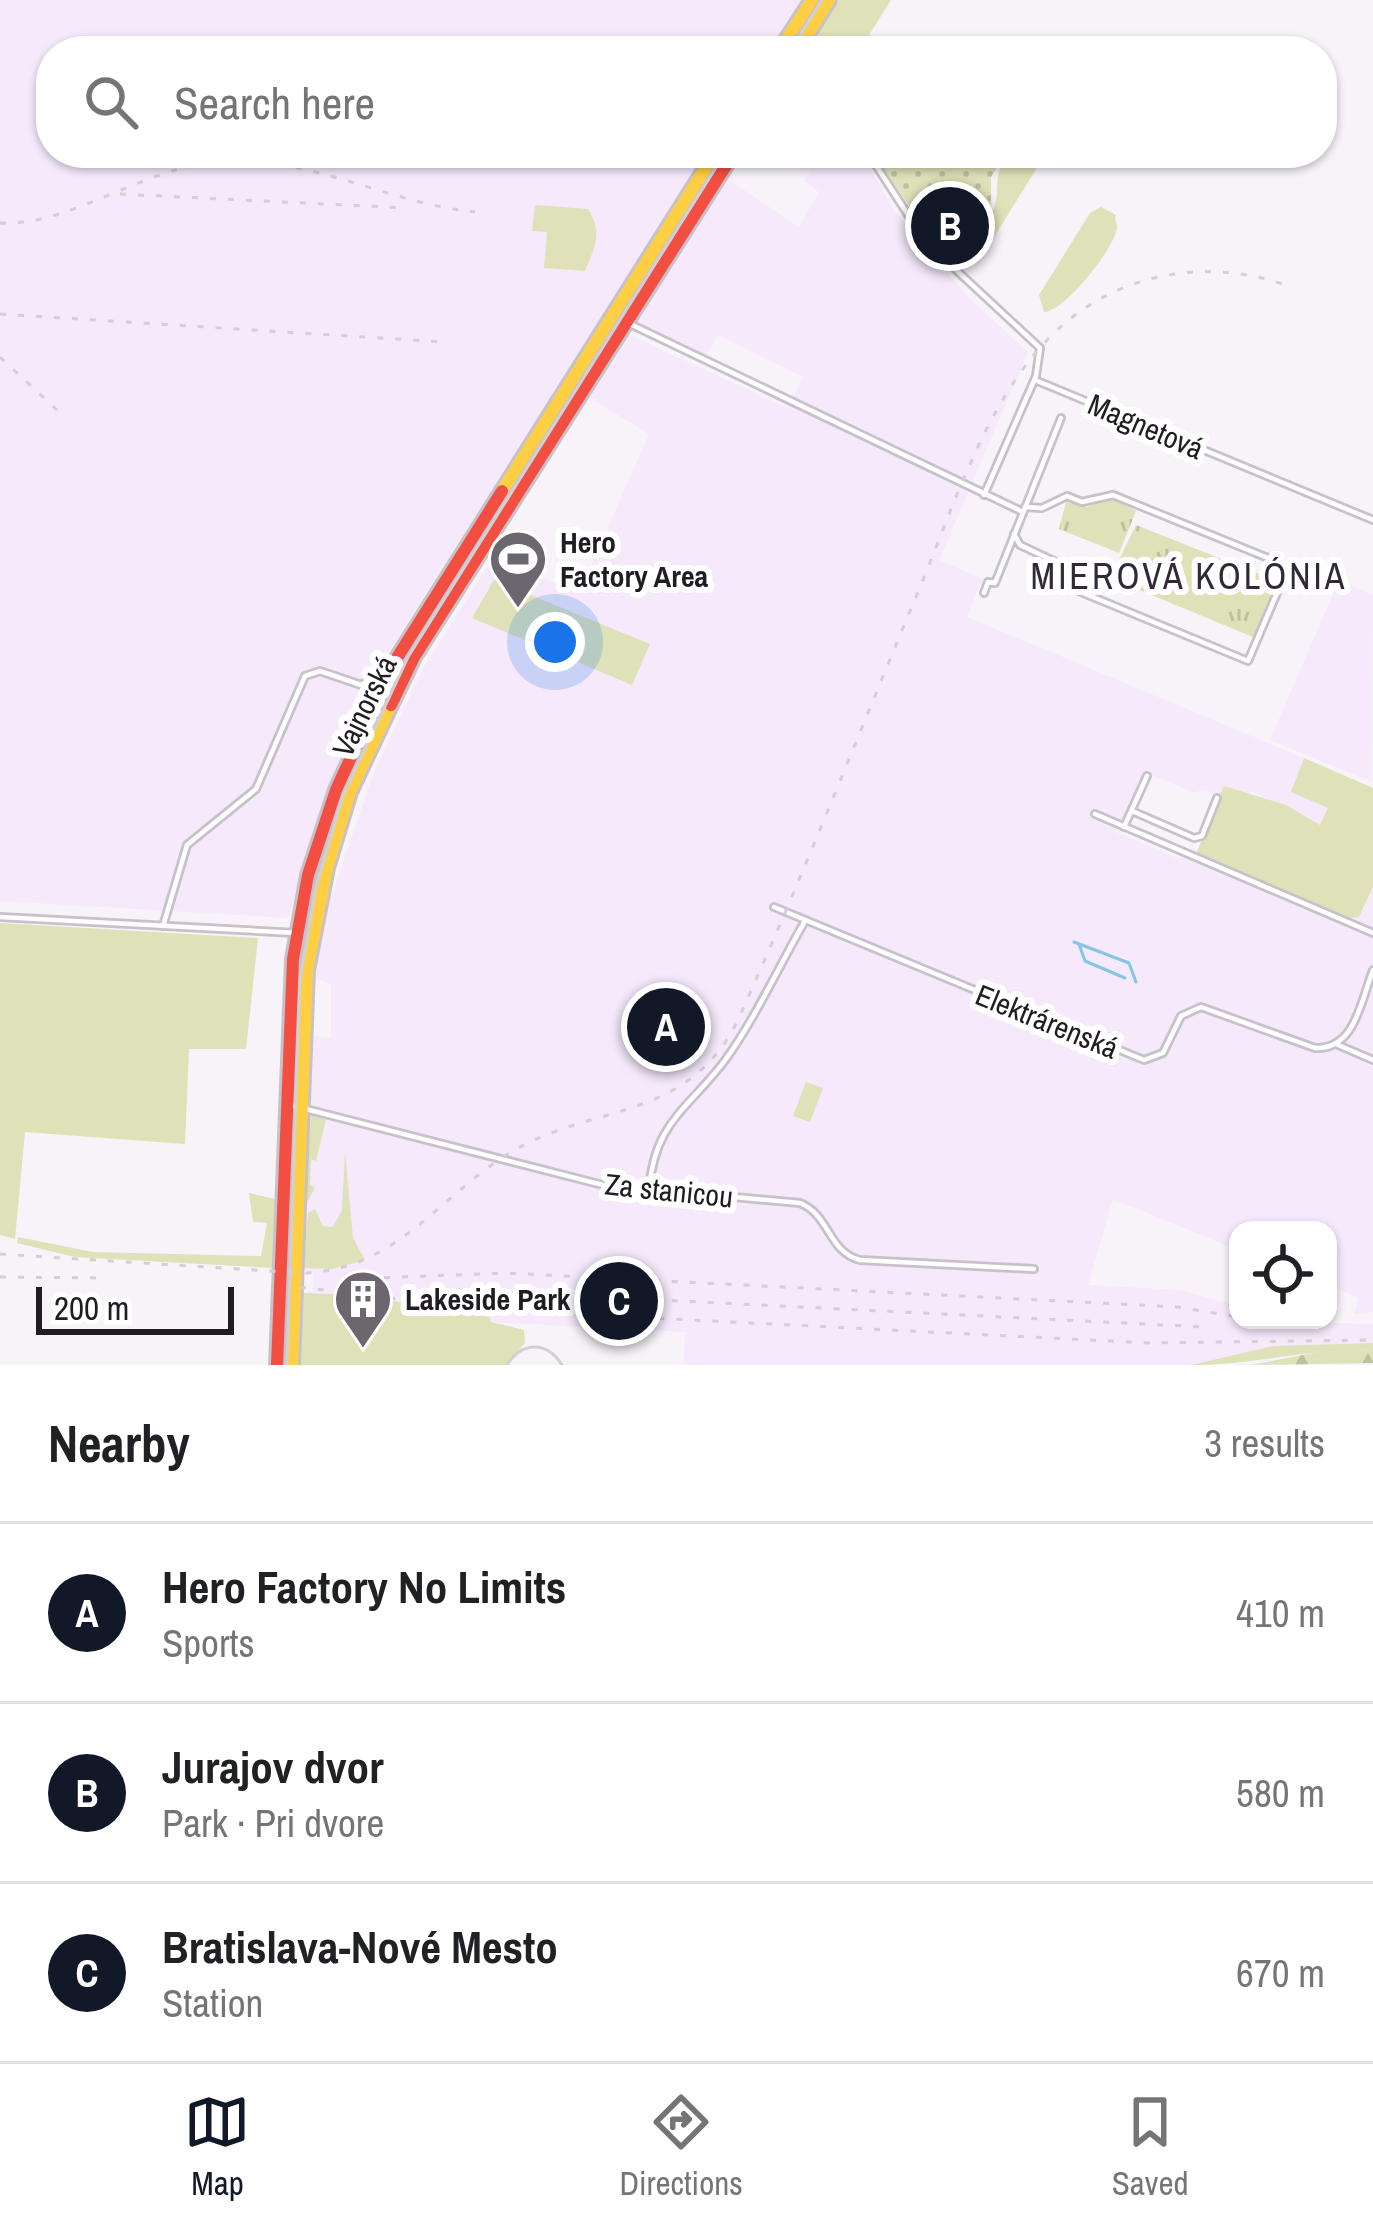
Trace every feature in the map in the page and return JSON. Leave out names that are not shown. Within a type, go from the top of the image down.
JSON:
[{"type":"main road","points":[[789,36],[812,0]]},
{"type":"main road","points":[[807,36],[830,0]]},
{"type":"main road","name":"Vajnorská","points":[[292,1365],[297,933],[312,860],[336,790],[395,662],[706,168]]},
{"type":"main road","name":"Vajnorská","points":[[277,1365],[293,1104],[313,934],[342,814],[397,687],[725,168]]},
{"type":"main road","points":[[297,933],[313,934]]},
{"type":"street","points":[[878,168],[925,241],[1035,340],[1041,356],[984,495]]},
{"type":"street","points":[[627,323],[984,495],[1024,510],[1042,508],[1067,496],[1082,502],[1113,495],[1278,562],[1286,572],[1250,659],[1071,588],[1054,561],[1020,545],[1015,534]]},
{"type":"street","name":"Magnetová","points":[[1035,380],[1373,520]]},
{"type":"street","points":[[983,593],[988,583],[995,583],[1061,418]]},
{"type":"street","points":[[163,926],[182,854],[198,832],[256,789],[289,710],[312,671],[371,682],[395,662]]},
{"type":"street","points":[[1124,826],[1147,776]]},
{"type":"street","points":[[1132,811],[1194,838],[1202,836],[1217,798]]},
{"type":"street","points":[[1095,814],[1373,933]]},
{"type":"street","name":"Elektrárenská","points":[[774,907],[1144,1060],[1163,1053],[1181,1016],[1201,1006],[1315,1048],[1338,1045],[1373,1060]]},
{"type":"street","points":[[0,917],[297,933]]},
{"type":"street","points":[[649,1191],[652,1157],[666,1126],[727,1058],[806,921]]},
{"type":"street","points":[[1338,1045],[1373,970]]},
{"type":"street","name":"Za stanicou","points":[[293,1104],[603,1186],[806,1205],[818,1213],[842,1253],[860,1260],[1034,1269]]},
{"type":"shaded area","points":[[0,0],[801,0],[779,36],[36,36],[36,168],[696,168],[385,657],[339,767],[288,918],[0,901]]},
{"type":"shaded area","points":[[793,168],[870,168],[893,209],[972,301],[1028,352],[939,560],[982,579],[967,617],[1304,758],[1291,792],[1329,808],[1321,826],[1251,791],[1245,795],[1224,786],[1219,796],[1203,789],[1194,793],[1145,772],[1116,832],[1179,859],[1196,854],[1349,918],[1362,913],[1373,887],[1373,1312],[1354,1314],[1359,1298],[1337,1289],[1337,1221],[1229,1221],[1229,1246],[1113,1199],[1088,1285],[1179,1290],[1229,1304],[1229,1329],[1337,1329],[1337,1323],[1373,1324],[1373,1343],[1273,1346],[1191,1365],[684,1365],[685,1332],[490,1322],[490,1317],[358,1295],[302,1293],[313,1291],[314,1272],[300,1269],[311,1035],[331,1038],[331,984],[314,978],[318,935],[374,772],[424,667],[493,558],[579,593],[649,434],[590,398],[630,335],[788,408],[803,377],[718,335],[707,355],[636,321],[726,178],[799,227],[819,192],[804,181],[810,170]]},
{"type":"shaded area","points":[[1339,580],[1373,595],[1372,782],[1270,740]]},
{"type":"green space","points":[[839,0],[891,0],[868,36],[816,36]]},
{"type":"green space","points":[[883,168],[997,168],[991,177],[991,207],[957,261],[936,245]]},
{"type":"green space","points":[[1037,168],[982,256],[972,258],[968,248],[993,210],[1000,169]]},
{"type":"green space","points":[[535,205],[588,209],[596,232],[585,271],[544,268],[547,232],[532,231]]},
{"type":"green space","points":[[1101,207],[1116,215],[1114,238],[1075,291],[1044,312],[1039,295],[1090,213]]},
{"type":"green space","points":[[1112,498],[1136,511],[1119,553],[1059,529],[1066,502],[1087,507]]},
{"type":"green space","points":[[1136,525],[1282,583],[1258,639],[1110,578]]},
{"type":"green space","points":[[494,580],[650,644],[632,685],[472,618]]},
{"type":"green space","points":[[1304,758],[1373,788],[1373,887],[1359,917],[1349,918],[1196,854],[1224,786],[1286,805],[1320,825],[1328,808],[1291,792]]},
{"type":"green space","points":[[0,923],[258,938],[246,1049],[189,1049],[185,1144],[25,1132],[15,1239],[0,1235]]},
{"type":"green space","points":[[806,1082],[823,1088],[810,1122],[793,1116]]},
{"type":"green space","points":[[311,1114],[326,1119],[316,1161],[311,1159],[310,1184],[315,1188],[305,1206]]},
{"type":"green space","points":[[345,1151],[353,1238],[365,1260],[332,1269],[302,1268],[308,1213],[315,1209],[323,1226],[333,1227],[342,1210]]},
{"type":"green space","points":[[249,1193],[275,1199],[273,1268],[75,1257],[17,1243],[18,1237],[93,1252],[261,1256],[267,1223],[253,1222]]},
{"type":"green space","points":[[302,1293],[358,1295],[490,1317],[491,1322],[524,1330],[525,1343],[505,1365],[301,1365]]},
{"type":"green space","points":[[1373,1343],[1373,1350],[1191,1365],[1273,1346]]},
{"type":"green space","points":[[1334,1349],[1373,1350],[1373,1363],[1251,1365]]},
{"type":"waterway","points":[[1074,942],[1129,963],[1136,982]]},
{"type":"waterway","points":[[1079,944],[1085,961],[1125,978]]},
{"type":"tram line","points":[[799,36],[822,0]]},
{"type":"tram line","points":[[287,1365],[300,980],[316,887],[343,796],[408,657],[716,168]]},
{"type":"tram line","points":[[507,1365],[520,1352],[534,1347],[549,1352],[562,1365]]},
{"type":"railway","points":[[0,223],[53,216],[186,168]]},
{"type":"railway","points":[[296,168],[411,200],[475,212]]},
{"type":"railway","points":[[120,194],[407,208]]},
{"type":"railway","points":[[0,1254],[303,1273],[336,1269],[392,1245],[513,1151],[637,1106],[692,1078],[716,1054],[737,1022],[974,456],[1029,361],[1078,313],[1134,284],[1196,272],[1260,278],[1291,287]]},
{"type":"railway","points":[[0,314],[443,342]]},
{"type":"railway","points":[[0,357],[57,410]]},
{"type":"railway","points":[[348,1279],[506,1273],[1178,1307],[1229,1316]]},
{"type":"railway","points":[[0,1277],[108,1278]]},
{"type":"railway","points":[[300,1287],[490,1310],[1149,1343],[1373,1340]]},
{"type":"railway","points":[[456,1290],[1205,1327]]},
{"type":"traffic: slow","points":[[789,36],[812,0]]},
{"type":"traffic: slow","points":[[806,36],[829,0]]},
{"type":"traffic: slow","points":[[502,491],[706,168]]},
{"type":"traffic: slow","points":[[292,1365],[307,970],[327,868],[350,792],[391,705]]},
{"type":"traffic: jam","points":[[391,705],[414,657],[724,168]]},
{"type":"traffic: jam","points":[[277,1365],[293,959],[308,875],[336,790],[395,661],[502,491]]},
{"type":"place","name":"Jurajov dvor","points":[[950,226]]},
{"type":"place","name":"Hero Factory Area","points":[[518,610]]},
{"type":"place","name":"Hero Factory No Limits","points":[[666,1027]]},
{"type":"place","name":"Bratislava-Nové Mesto","points":[[619,1301]]},
{"type":"place","name":"Lakeside Park","points":[[363,1350]]},
{"type":"district","name":"MIEROVÁ KOLÓNIA","points":[[1189,576]]}]
